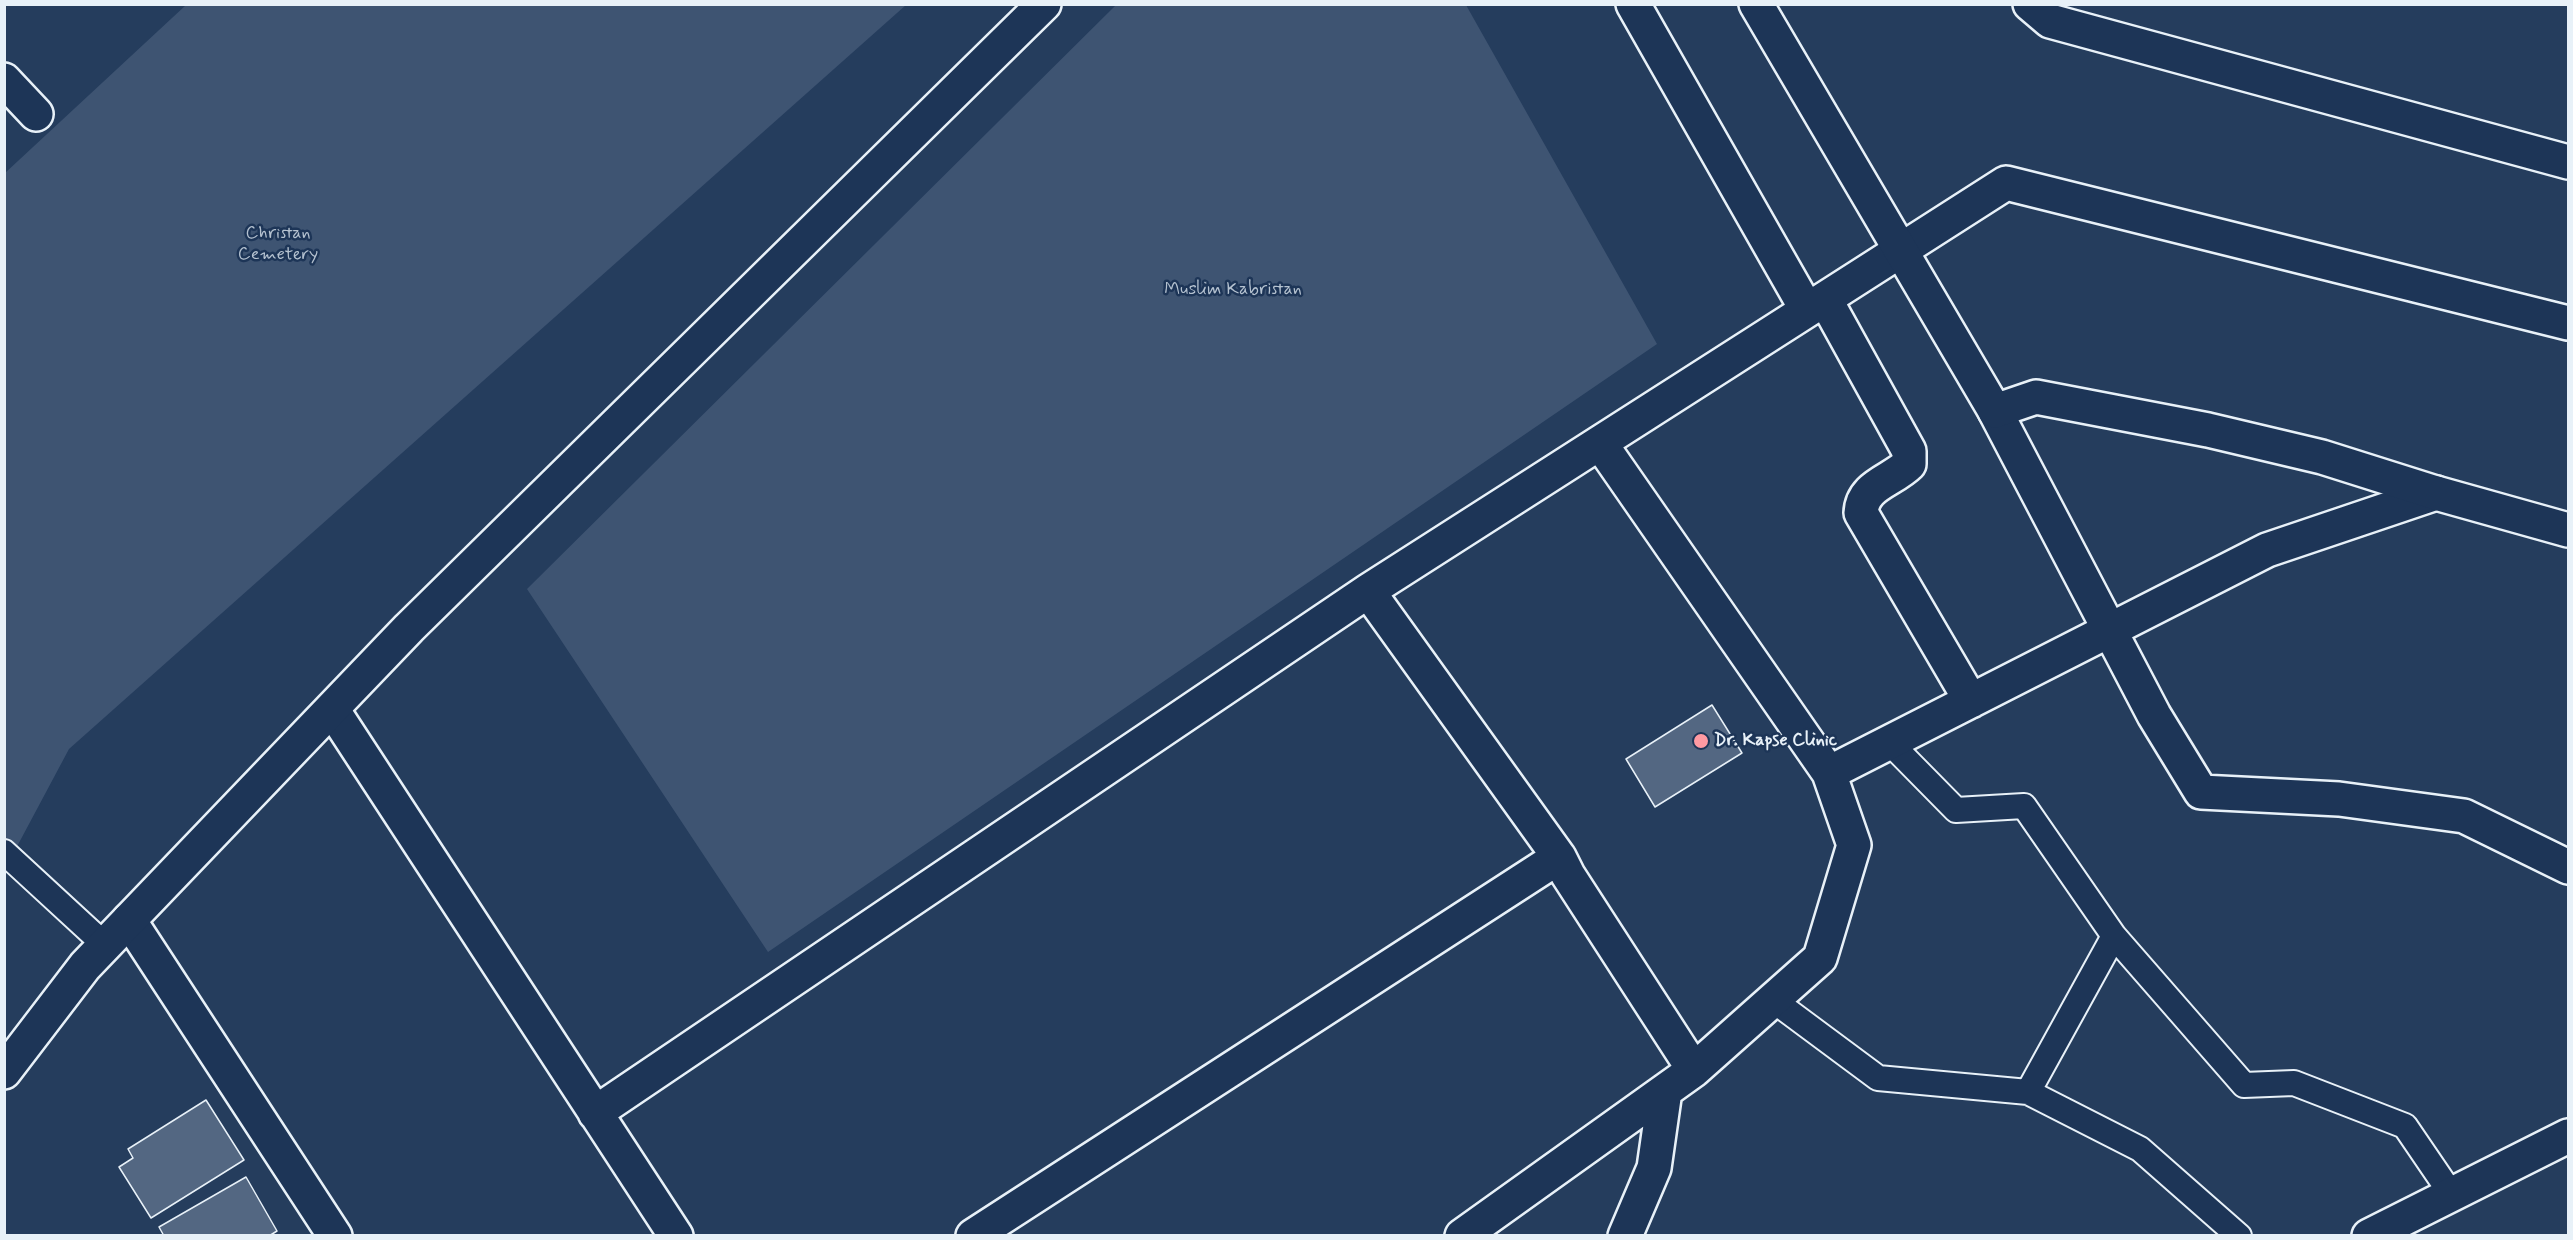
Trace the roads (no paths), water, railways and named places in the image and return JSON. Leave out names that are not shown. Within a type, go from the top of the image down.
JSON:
[{"type":"street","points":[[4,1072],[86,966],[418,620],[1044,4]]},
{"type":"street","points":[[1634,4],[1816,304],[1909,451],[1909,464],[1899,474],[1869,490],[1861,502],[1861,513],[1971,701]]},
{"type":"street","points":[[1756,4],[1995,411],[2112,629],[2154,715],[2201,792],[2339,800],[2464,816],[2568,867]]},
{"type":"street","points":[[2030,4],[2050,21],[2568,162]]},
{"type":"street","points":[[4,80],[36,114]]},
{"type":"street","points":[[595,1113],[1368,591],[2006,183],[2568,323]]},
{"type":"street","points":[[1995,411],[2037,397],[2208,430],[2322,457],[2436,493],[2568,530]]},
{"type":"street","points":[[1462,1236],[1695,1070],[1820,958],[1854,845],[1829,773],[1600,443]]},
{"type":"street","points":[[1829,773],[2267,550],[2436,493]]},
{"type":"street","points":[[1368,591],[1558,857],[1695,1070]]},
{"type":"street","points":[[332,709],[676,1236]]},
{"type":"street","points":[[973,1236],[1558,857]]},
{"type":"street","points":[[129,920],[335,1236]]},
{"type":"street","points":[[1625,1236],[1654,1168],[1665,1091]]},
{"type":"street","points":[[2369,1236],[2568,1136]]},
{"type":"lane","points":[[1890,743],[1956,810],[2025,806],[2114,936],[2244,1085],[2294,1083],[2405,1126],[2452,1194]]},
{"type":"lane","points":[[4,852],[106,946]]},
{"type":"lane","points":[[2028,1092],[2114,936]]},
{"type":"lane","points":[[1773,1000],[1878,1078],[2028,1092],[2140,1149],[2239,1236]]},
{"type":"place","name":"Dr. Kapse Clinic","points":[[1701,741]]},
{"type":"park label","name":"Christan Cemetery","points":[[278,244]]},
{"type":"park label","name":"Muslim Kabristan","points":[[1233,290]]}]
